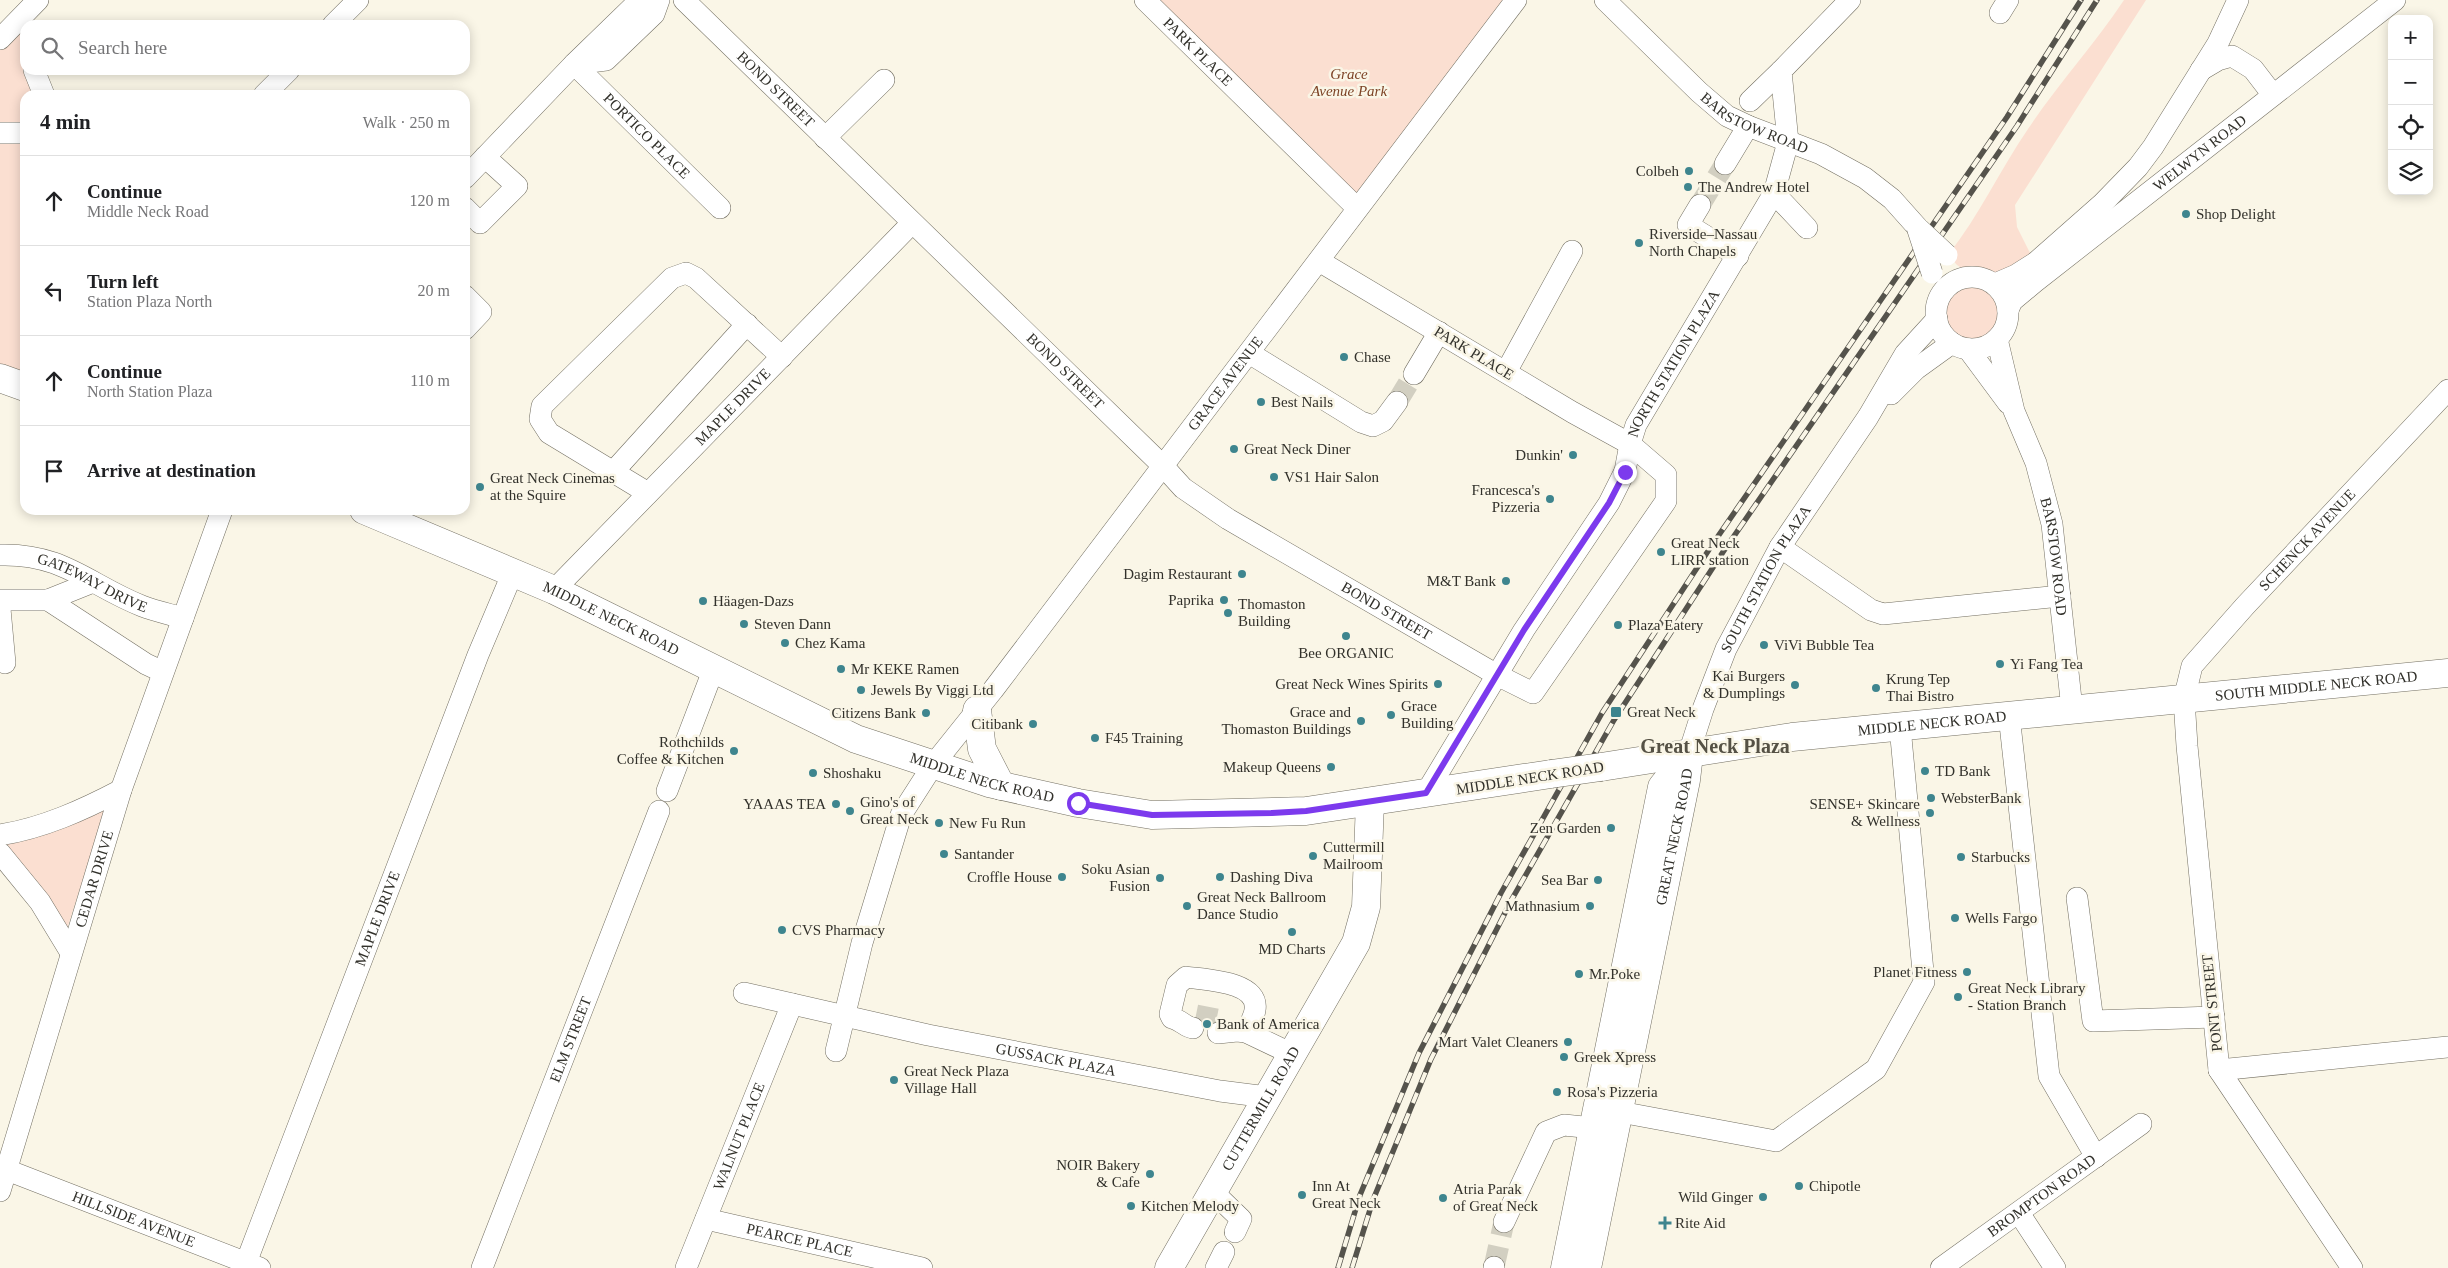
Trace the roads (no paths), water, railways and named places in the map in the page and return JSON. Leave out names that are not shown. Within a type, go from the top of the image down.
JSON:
[{"type":"main road","points":[[0,378],[20,385]]},
{"type":"main road","name":"MIDDLE NECK ROAD","points":[[376,515],[554,590],[856,739],[1001,786],[1078,803],[1152,815],[1280,812],[1370,802],[1792,737],[2184,699]]},
{"type":"main road","name":"SOUTH MIDDLE NECK ROAD","points":[[2184,699],[2448,673]]},
{"type":"main road","points":[[977,710],[982,749],[1001,786]]},
{"type":"main road","name":"GREAT NECK ROAD","points":[[1565,1268],[1686,780],[1689,752]]},
{"type":"main road","name":"CUTTERMILL ROAD","points":[[1173,1267],[1213,1192],[1356,943],[1366,907],[1370,802]]},
{"type":"main road","name":"GREAT NECK ROAD","points":[[1587,1268],[1602,1116]]},
{"type":"street","points":[[338,20],[358,0]]},
{"type":"street","points":[[470,173],[574,64],[640,0]]},
{"type":"street","points":[[574,64],[606,60],[654,14],[659,0]]},
{"type":"street","name":"BOND STREET","points":[[684,0],[1184,488],[1228,519],[1497,675]]},
{"type":"street","name":"PARK PLACE","points":[[1144,0],[1357,208]]},
{"type":"street","name":"GRACE AVENUE","points":[[933,765],[1163,466],[1516,0]]},
{"type":"street","name":"BARSTOW ROAD","points":[[1604,0],[1713,105],[1727,116],[1821,154],[1865,178],[1892,199],[1917,227],[1947,255],[1985,281]]},
{"type":"street","points":[[1750,101],[1850,0]]},
{"type":"street","name":"WELWYN ROAD","points":[[1985,281],[2016,275],[2034,263],[2104,203],[2138,167],[2153,147],[2201,70],[2226,48],[2238,0]]},
{"type":"street","name":"WELWYN ROAD","points":[[2008,310],[2012,301],[2036,281],[2395,0]]},
{"type":"street","points":[[0,39],[20,21]]},
{"type":"street","points":[[2226,48],[2253,69],[2273,95]]},
{"type":"street","name":"PORTICO PLACE","points":[[574,64],[720,208]]},
{"type":"street","points":[[1781,71],[1788,142]]},
{"type":"street","points":[[36,75],[42,90]]},
{"type":"street","points":[[269,90],[284,75]]},
{"type":"street","points":[[825,138],[884,80]]},
{"type":"street","points":[[1724,164],[1748,126]]},
{"type":"street","points":[[0,133],[20,133]]},
{"type":"street","name":"NORTH STATION PLAZA","points":[[1426,793],[1497,675],[1609,503],[1625,472],[1630,444],[1636,425],[1774,193],[1788,142]]},
{"type":"street","points":[[470,213],[480,223],[516,186],[485,157]]},
{"type":"street","points":[[1774,193],[1807,228]]},
{"type":"street","points":[[1700,206],[1688,226],[1738,256]]},
{"type":"street","name":"MAPLE DRIVE","points":[[554,590],[912,223]]},
{"type":"street","name":"BARSTOW ROAD","points":[[1917,227],[1932,274],[1938,310]]},
{"type":"street","points":[[1506,372],[1572,251]]},
{"type":"street","name":"PARK PLACE","points":[[1319,261],[1630,444],[1666,476],[1666,501],[1534,693],[1497,675]]},
{"type":"street","points":[[648,494],[549,433],[540,419],[542,406],[672,278],[686,273],[696,278],[782,357]]},
{"type":"street","points":[[1955,281],[1985,281],[2003,293],[2008,310],[2006,327],[1997,340],[1978,349],[1960,346],[1940,328],[1938,310],[1947,288],[1955,281]]},
{"type":"street","points":[[470,301],[481,312],[470,324]]},
{"type":"street","name":"SOUTH STATION PLAZA","points":[[1689,752],[1702,709],[1726,649],[1780,547],[1868,418],[1905,354],[1938,310]]},
{"type":"street","points":[[613,472],[747,324]]},
{"type":"street","points":[[1414,374],[1439,332]]},
{"type":"street","name":"BARSTOW ROAD","points":[[1997,340],[2014,411],[2040,476],[2052,524],[2072,709]]},
{"type":"street","name":"BARSTOW ROAD","points":[[1960,346],[2014,411]]},
{"type":"street","name":"SOUTH STATION PLAZA","points":[[1868,418],[1916,369],[1960,346]]},
{"type":"street","points":[[1249,353],[1361,422],[1373,426],[1383,421],[1397,402]]},
{"type":"street","name":"SCHENCK AVENUE","points":[[2184,699],[2192,666],[2251,600],[2448,390]]},
{"type":"street","name":"CEDAR DRIVE","points":[[201,569],[207,515]]},
{"type":"street","name":"CEDAR DRIVE","points":[[0,1192],[70,954],[121,790],[220,515]]},
{"type":"street","points":[[201,569],[231,515]]},
{"type":"street","points":[[1780,547],[1870,610],[1882,614],[2060,596]]},
{"type":"street","name":"GATEWAY DRIVE","points":[[0,555],[25,555],[50,560],[142,606],[183,618]]},
{"type":"street","name":"MAPLE DRIVE","points":[[250,1266],[475,664],[513,572]]},
{"type":"street","points":[[0,600],[48,600],[93,582]]},
{"type":"street","points":[[48,600],[146,664],[163,672]]},
{"type":"street","points":[[0,608],[5,663]]},
{"type":"street","points":[[667,791],[714,668]]},
{"type":"street","name":"PONT STREET","points":[[2184,699],[2219,1070],[2352,1268]]},
{"type":"street","points":[[2009,715],[2049,1076],[2096,1157]]},
{"type":"street","points":[[1504,1222],[1527,1159],[1546,1132],[1564,1125],[1602,1116],[1776,1141],[1876,1069],[1924,982],[1900,727]]},
{"type":"street","points":[[836,1050],[846,1016],[862,943],[901,815],[933,765]]},
{"type":"street","points":[[0,835],[17,832],[75,813],[121,790]]},
{"type":"street","name":"ELM STREET","points":[[482,1268],[659,811]]},
{"type":"street","points":[[0,853],[40,902],[70,954]]},
{"type":"street","points":[[2077,898],[2093,1021],[2214,1017]]},
{"type":"street","points":[[1190,1021],[1172,1018],[1170,1014],[1178,985],[1182,980],[1186,977],[1235,984],[1245,989],[1253,998],[1255,1009],[1230,1029],[1292,1054]]},
{"type":"street","name":"GUSSACK PLAZA","points":[[744,993],[928,1035],[1165,1081],[1267,1098]]},
{"type":"street","name":"WALNUT PLACE","points":[[686,1268],[792,1004]]},
{"type":"street","points":[[2219,1070],[2448,1047]]},
{"type":"street","name":"BROMPTON ROAD","points":[[1941,1268],[2141,1124]]},
{"type":"street","name":"HILLSIDE AVENUE","points":[[7,1170],[250,1266]]},
{"type":"street","points":[[1213,1192],[1241,1219],[1235,1232]]},
{"type":"street","points":[[2019,1213],[2055,1268]]},
{"type":"street","name":"PEARCE PLACE","points":[[706,1219],[922,1268]]},
{"type":"tunnel","points":[[1700,205],[1725,164]]},
{"type":"tunnel","points":[[1397,402],[1414,374]]},
{"type":"tunnel","points":[[1196,1015],[1221,1020]]},
{"type":"tunnel","points":[[1494,1267],[1504,1222]]},
{"type":"railway","points":[[1338,1268],[1360,1195],[1419,1053],[1501,893],[1602,713],[1712,545],[2007,117],[2081,0]]},
{"type":"railway","points":[[1352,1268],[1373,1200],[1431,1059],[1512,899],[1614,720],[1723,552],[2017,126],[2097,0]]},
{"type":"place","name":"Colbeh","points":[[1689,171]]},
{"type":"place","name":"The Andrew Hotel","points":[[1688,187]]},
{"type":"place","name":"Shop Delight","points":[[2186,214]]},
{"type":"place","name":"Riverside–Nassau North Chapels","points":[[1639,243]]},
{"type":"place","name":"Chase","points":[[1344,357]]},
{"type":"place","name":"Best Nails","points":[[1261,402]]},
{"type":"place","name":"Great Neck Diner","points":[[1234,449]]},
{"type":"place","name":"Dunkin'","points":[[1573,455]]},
{"type":"place","name":"VS1 Hair Salon","points":[[1274,477]]},
{"type":"place","name":"Great Neck Cinemas at the Squire","points":[[480,487]]},
{"type":"place","name":"Francesca's Pizzeria","points":[[1550,499]]},
{"type":"place","name":"Great Neck LIRR station","points":[[1661,552]]},
{"type":"place","name":"Dagim Restaurant","points":[[1242,574]]},
{"type":"place","name":"M&T Bank","points":[[1506,581]]},
{"type":"place","name":"Paprika","points":[[1224,600]]},
{"type":"place","name":"Häagen-Dazs","points":[[703,601]]},
{"type":"place","name":"Thomaston Building","points":[[1228,613]]},
{"type":"place","name":"Steven Dann","points":[[744,624]]},
{"type":"place","name":"Plaza Eatery","points":[[1618,625]]},
{"type":"place","name":"Bee ORGANIC","points":[[1346,636]]},
{"type":"place","name":"Chez Kama","points":[[785,643]]},
{"type":"place","name":"ViVi Bubble Tea","points":[[1764,645]]},
{"type":"place","name":"Yi Fang Tea","points":[[2000,664]]},
{"type":"place","name":"Mr KEKE Ramen","points":[[841,669]]},
{"type":"place","name":"Great Neck Wines Spirits","points":[[1438,684]]},
{"type":"place","name":"Kai Burgers & Dumplings","points":[[1795,685]]},
{"type":"place","name":"Krung Tep Thai Bistro","points":[[1876,688]]},
{"type":"place","name":"Jewels By Viggi Ltd","points":[[861,690]]},
{"type":"place","name":"Great Neck","points":[[1616,712]]},
{"type":"place","name":"Citizens Bank","points":[[926,713]]},
{"type":"place","name":"Grace Building","points":[[1391,715]]},
{"type":"place","name":"Grace and Thomaston Buildings","points":[[1361,721]]},
{"type":"place","name":"Citibank","points":[[1033,724]]},
{"type":"place","name":"F45 Training","points":[[1095,738]]},
{"type":"place","name":"Rothchilds Coffee & Kitchen","points":[[734,751]]},
{"type":"place","name":"Makeup Queens","points":[[1331,767]]},
{"type":"place","name":"TD Bank","points":[[1925,771]]},
{"type":"place","name":"Shoshaku","points":[[813,773]]},
{"type":"place","name":"WebsterBank","points":[[1931,798]]},
{"type":"place","name":"YAAAS TEA","points":[[836,804]]},
{"type":"place","name":"Gino's of Great Neck","points":[[850,811]]},
{"type":"place","name":"SENSE+ Skincare & Wellness","points":[[1930,813]]},
{"type":"place","name":"New Fu Run","points":[[939,823]]},
{"type":"place","name":"Zen Garden","points":[[1611,828]]},
{"type":"place","name":"Santander","points":[[944,854]]},
{"type":"place","name":"Cuttermill Mailroom","points":[[1313,856]]},
{"type":"place","name":"Starbucks","points":[[1961,857]]},
{"type":"place","name":"Croffle House","points":[[1062,877]]},
{"type":"place","name":"Dashing Diva","points":[[1220,877]]},
{"type":"place","name":"Soku Asian Fusion","points":[[1160,878]]},
{"type":"place","name":"Sea Bar","points":[[1598,880]]},
{"type":"place","name":"Great Neck Ballroom Dance Studio","points":[[1187,906]]},
{"type":"place","name":"Mathnasium","points":[[1590,906]]},
{"type":"place","name":"Wells Fargo","points":[[1955,918]]},
{"type":"place","name":"CVS Pharmacy","points":[[782,930]]},
{"type":"place","name":"MD Charts","points":[[1292,932]]},
{"type":"place","name":"Planet Fitness","points":[[1967,972]]},
{"type":"place","name":"Mr.Poke","points":[[1579,974]]},
{"type":"place","name":"Great Neck Library - Station Branch","points":[[1958,997]]},
{"type":"place","name":"Bank of America","points":[[1207,1024]]},
{"type":"place","name":"Mart Valet Cleaners","points":[[1568,1042]]},
{"type":"place","name":"Greek Xpress","points":[[1564,1057]]},
{"type":"place","name":"Great Neck Plaza Village Hall","points":[[894,1080]]},
{"type":"place","name":"Rosa's Pizzeria","points":[[1557,1092]]},
{"type":"place","name":"NOIR Bakery & Cafe","points":[[1150,1174]]},
{"type":"place","name":"Chipotle","points":[[1799,1186]]},
{"type":"place","name":"Inn At Great Neck","points":[[1302,1195]]},
{"type":"place","name":"Wild Ginger","points":[[1763,1197]]},
{"type":"place","name":"Atria Parak of Great Neck","points":[[1443,1198]]},
{"type":"place","name":"Kitchen Melody","points":[[1131,1206]]},
{"type":"place","name":"Rite Aid","points":[[1665,1223]]},
{"type":"district","name":"Great Neck Plaza","points":[[1715,746]]},
{"type":"park label","name":"Grace Avenue Park","points":[[1349,82]]}]
